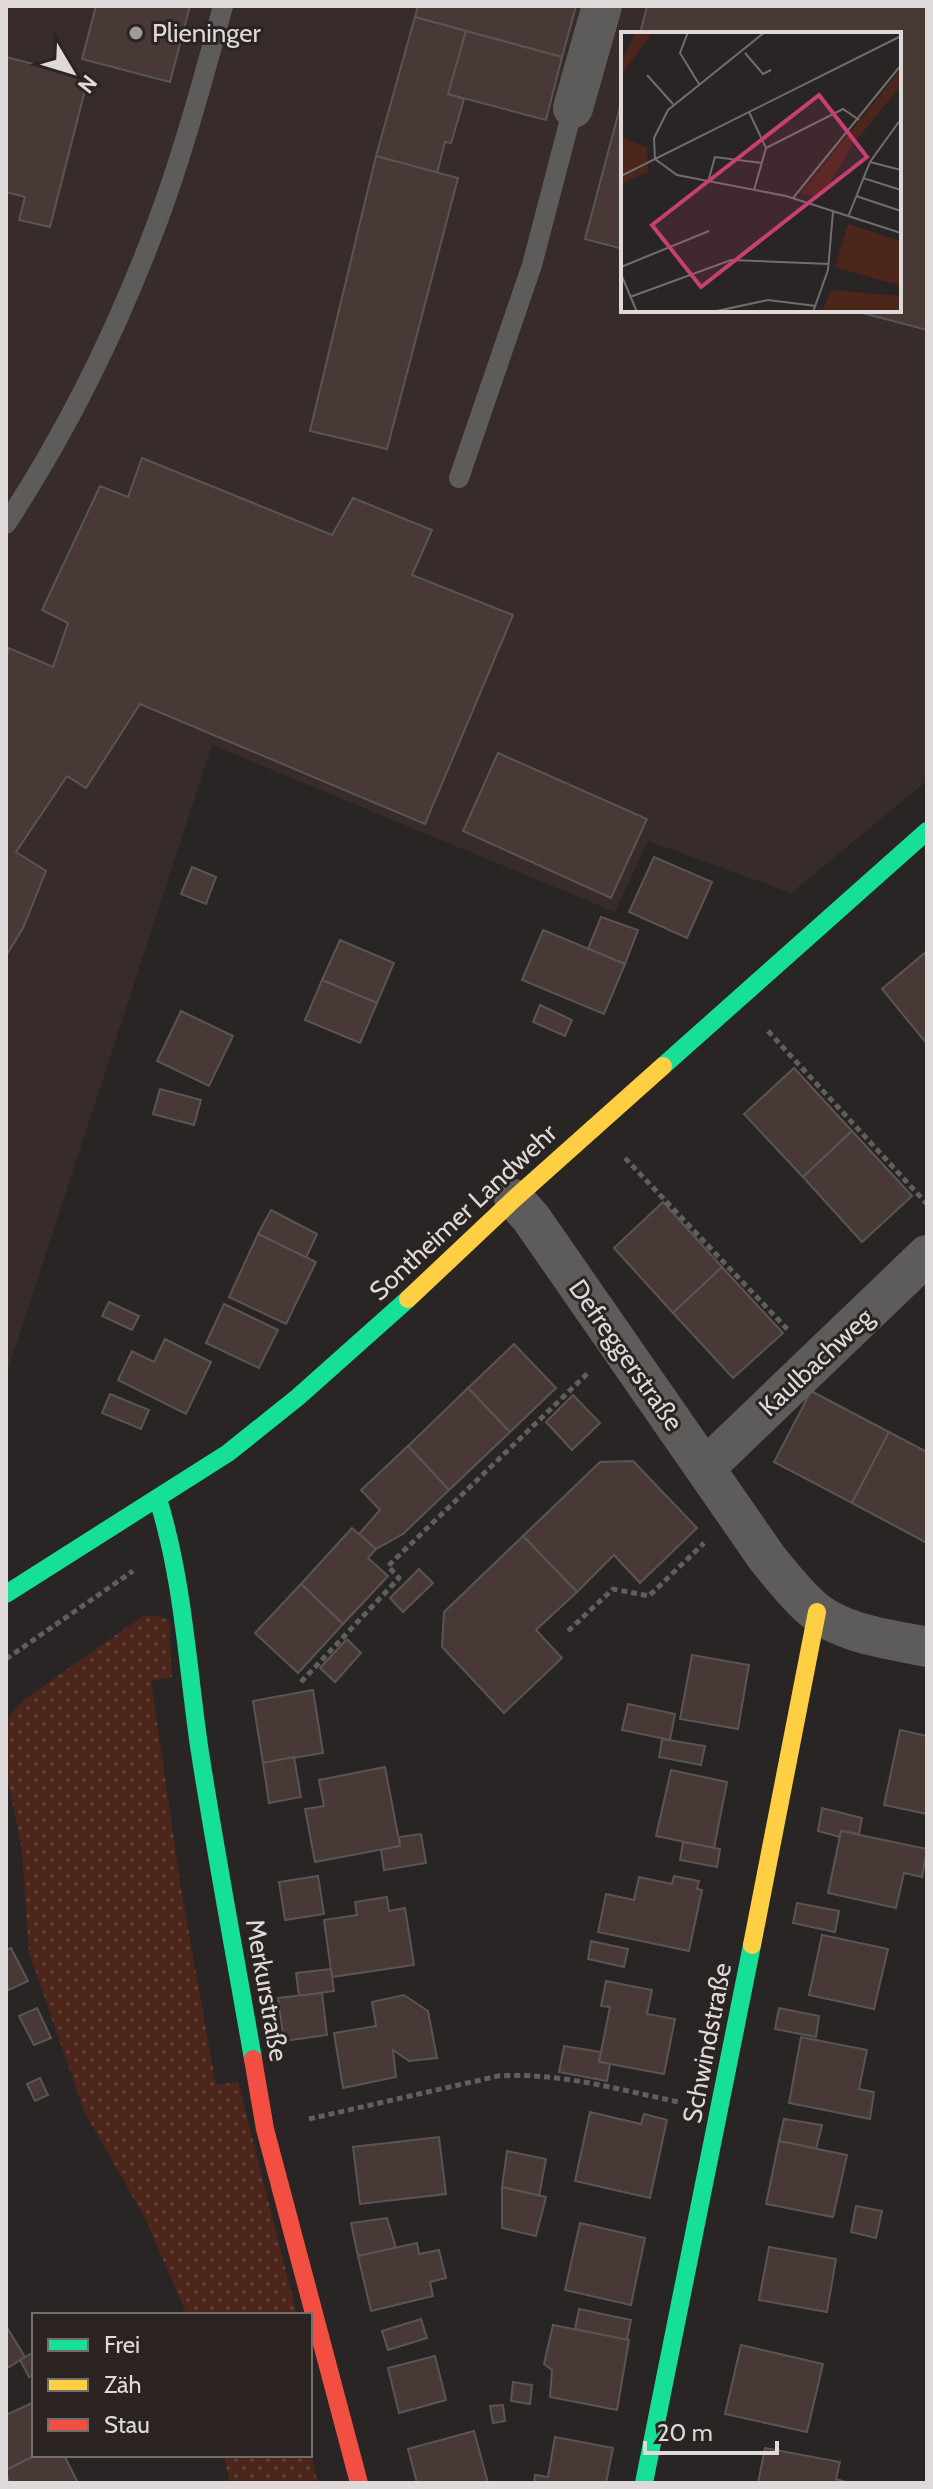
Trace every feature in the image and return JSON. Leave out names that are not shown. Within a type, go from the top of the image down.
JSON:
[{"type":"street","points":[[573,108],[602,6]]},
{"type":"street","name":"Sontheimer Landwehr","points":[[6,1594],[228,1453],[298,1397],[514,1199],[927,831]]},
{"type":"street","name":"Defreggerstraße","points":[[514,1199],[531,1218],[787,1582],[817,1612],[859,1632],[927,1647]]},
{"type":"street","name":"Kaulbachweg","points":[[705,1468],[927,1255]]},
{"type":"street","name":"Merkurstraße","points":[[158,1499],[172,1544],[181,1594],[199,1745],[265,2129],[359,2483]]},
{"type":"street","name":"Schwindstraße","points":[[644,2483],[817,1612]]},
{"type":"lane","points":[[6,524],[35,479],[127,295],[164,203],[223,6]]},
{"type":"lane","points":[[459,478],[532,265],[573,108]]},
{"type":"path","points":[[767,1030],[927,1204]]},
{"type":"path","points":[[624,1157],[817,1361]]},
{"type":"path","points":[[301,1682],[399,1578],[388,1566],[618,1344]]},
{"type":"path","points":[[568,1631],[613,1589],[649,1596],[736,1513]]},
{"type":"path","points":[[265,2129],[517,2074],[565,2079],[720,2110]]},
{"type":"shaded area","points":[[6,6],[927,6],[927,781],[791,893],[648,841],[615,912],[212,745],[6,1376]]},
{"type":"shaded area","points":[[143,1616],[169,1620],[172,1677],[151,1681],[181,1889],[216,2085],[238,2082],[296,2313],[186,2313],[145,2218],[84,2111],[29,1952],[22,1849],[6,1772],[6,1723],[25,1699]]},
{"type":"shaded area","points":[[224,2457],[312,2457],[318,2483],[230,2483]]},
{"type":"building","name":"Plieninger","points":[[96,6],[190,6],[170,82],[82,59]]},
{"type":"building","points":[[418,6],[576,6],[562,57],[415,17]]},
{"type":"building","points":[[647,6],[927,6],[927,330],[859,312],[901,312],[901,32],[640,32]]},
{"type":"building","points":[[415,17],[466,31],[448,94],[464,99],[451,143],[445,142],[437,173],[376,156]]},
{"type":"building","points":[[466,31],[562,57],[546,120],[448,94]]},
{"type":"building","points":[[6,57],[88,78],[50,227],[19,220],[25,197],[6,192]]},
{"type":"building","points":[[621,104],[621,248],[585,239]]},
{"type":"building","points":[[376,156],[458,178],[387,449],[310,431]]},
{"type":"building","points":[[142,458],[332,535],[353,498],[432,530],[412,575],[513,615],[425,824],[140,704],[86,788],[67,776],[16,852],[46,871],[23,928],[6,956],[6,657],[9,648],[53,667],[68,623],[42,610],[100,486],[128,497]]},
{"type":"building","points":[[498,753],[647,819],[611,898],[463,831]]},
{"type":"building","points":[[654,857],[712,882],[687,938],[629,912]]},
{"type":"building","points":[[192,867],[216,877],[206,904],[181,894]]},
{"type":"building","points":[[601,917],[638,930],[625,964],[588,949]]},
{"type":"building","points":[[543,930],[625,964],[604,1014],[522,980]]},
{"type":"building","points":[[340,940],[394,963],[377,1003],[322,980]]},
{"type":"building","points":[[927,951],[927,1044],[882,989]]},
{"type":"building","points":[[322,980],[377,1003],[360,1043],[305,1020]]},
{"type":"building","points":[[540,1005],[572,1020],[565,1036],[533,1022]]},
{"type":"building","points":[[181,1011],[233,1036],[209,1086],[157,1061]]},
{"type":"building","points":[[794,1068],[852,1131],[803,1177],[744,1114]]},
{"type":"building","points":[[160,1089],[201,1100],[194,1125],[153,1114]]},
{"type":"building","points":[[852,1131],[912,1196],[862,1242],[803,1177]]},
{"type":"building","points":[[663,1202],[722,1267],[673,1313],[614,1248]]},
{"type":"building","points":[[271,1210],[317,1234],[306,1258],[258,1234]]},
{"type":"building","points":[[258,1234],[316,1262],[286,1324],[229,1297]]},
{"type":"building","points":[[722,1267],[783,1333],[733,1378],[673,1313]]},
{"type":"building","points":[[109,1302],[139,1316],[132,1330],[102,1316]]},
{"type":"building","points":[[224,1304],[278,1330],[259,1368],[206,1343]]},
{"type":"building","points":[[165,1339],[211,1362],[186,1414],[118,1380],[132,1351],[154,1362]]},
{"type":"building","points":[[514,1344],[556,1388],[510,1432],[468,1388]]},
{"type":"building","points":[[468,1388],[510,1432],[449,1490],[408,1446]]},
{"type":"building","points":[[811,1391],[889,1432],[852,1503],[774,1462]]},
{"type":"building","points":[[110,1394],[149,1410],[141,1429],[102,1413]]},
{"type":"building","points":[[573,1395],[600,1423],[572,1450],[546,1422]]},
{"type":"building","points":[[889,1432],[927,1452],[927,1543],[852,1503]]},
{"type":"building","points":[[408,1446],[449,1490],[403,1534],[376,1549],[359,1534],[380,1510],[361,1490]]},
{"type":"building","points":[[633,1461],[697,1528],[640,1583],[614,1555],[577,1592],[523,1536],[600,1462]]},
{"type":"building","points":[[352,1528],[376,1549],[368,1558],[388,1576],[343,1624],[301,1584]]},
{"type":"building","points":[[523,1536],[577,1592],[536,1630],[562,1658],[504,1713],[442,1647],[444,1612]]},
{"type":"building","points":[[419,1569],[433,1583],[403,1612],[390,1598]]},
{"type":"building","points":[[301,1584],[343,1624],[298,1673],[255,1633]]},
{"type":"building","points":[[347,1639],[361,1653],[335,1682],[320,1668]]},
{"type":"building","points":[[692,1655],[749,1665],[738,1729],[680,1719]]},
{"type":"building","points":[[313,1690],[323,1753],[263,1763],[253,1701]]},
{"type":"building","points":[[628,1704],[675,1714],[670,1740],[622,1730]]},
{"type":"building","points":[[900,1730],[927,1736],[927,1814],[884,1805]]},
{"type":"building","points":[[662,1739],[705,1746],[701,1765],[659,1757]]},
{"type":"building","points":[[294,1757],[301,1797],[269,1803],[263,1763]]},
{"type":"building","points":[[385,1767],[400,1846],[315,1862],[305,1809],[324,1806],[319,1780]]},
{"type":"building","points":[[671,1770],[727,1782],[714,1848],[656,1836]]},
{"type":"building","points":[[822,1808],[862,1818],[859,1834],[841,1831],[840,1837],[818,1831]]},
{"type":"building","points":[[841,1831],[927,1849],[922,1877],[904,1873],[896,1908],[828,1893]]},
{"type":"building","points":[[421,1834],[426,1863],[384,1870],[381,1850],[400,1846],[399,1837]]},
{"type":"building","points":[[683,1842],[720,1849],[717,1867],[680,1860]]},
{"type":"building","points":[[318,1876],[324,1914],[285,1920],[279,1882]]},
{"type":"building","points":[[674,1876],[699,1881],[697,1889],[702,1890],[689,1951],[598,1932],[606,1894],[634,1900],[639,1877],[672,1884]]},
{"type":"building","points":[[387,1897],[389,1911],[405,1908],[414,1965],[332,1977],[324,1920],[357,1915],[355,1902]]},
{"type":"building","points":[[797,1903],[839,1911],[835,1932],[793,1923]]},
{"type":"building","points":[[822,1935],[888,1949],[874,2009],[809,1995]]},
{"type":"building","points":[[591,1941],[628,1949],[624,1967],[588,1959]]},
{"type":"building","points":[[11,1948],[28,1981],[9,1990],[6,1984],[6,1950]]},
{"type":"building","points":[[331,1969],[334,1991],[299,1996],[296,1973]]},
{"type":"building","points":[[606,1981],[652,1990],[647,2014],[675,2019],[664,2074],[599,2062],[610,2007],[601,2006]]},
{"type":"building","points":[[322,1993],[327,2035],[284,2041],[278,1998]]},
{"type":"building","points":[[404,1995],[428,2011],[437,2058],[409,2061],[393,2050],[396,2077],[343,2088],[334,2033],[376,2026],[372,2002]]},
{"type":"building","points":[[37,2008],[51,2038],[34,2045],[19,2016]]},
{"type":"building","points":[[779,2008],[819,2016],[816,2037],[775,2029]]},
{"type":"building","points":[[801,2037],[867,2050],[859,2089],[874,2092],[870,2119],[789,2103]]},
{"type":"building","points":[[564,2046],[601,2052],[599,2062],[610,2064],[607,2081],[559,2072]]},
{"type":"building","points":[[40,2078],[48,2095],[35,2101],[27,2084]]},
{"type":"building","points":[[590,2112],[641,2124],[644,2114],[667,2120],[650,2198],[575,2181]]},
{"type":"building","points":[[784,2119],[822,2125],[816,2149],[779,2141]]},
{"type":"building","points":[[439,2137],[446,2194],[360,2204],[353,2147]]},
{"type":"building","points":[[779,2141],[847,2155],[833,2217],[766,2204]]},
{"type":"building","points":[[507,2151],[546,2159],[539,2196],[502,2187]]},
{"type":"building","points":[[502,2187],[546,2197],[536,2236],[502,2228]]},
{"type":"building","points":[[856,2206],[882,2211],[876,2238],[851,2232]]},
{"type":"building","points":[[387,2218],[396,2248],[358,2256],[351,2223]]},
{"type":"building","points":[[580,2223],[645,2238],[631,2305],[565,2290]]},
{"type":"building","points":[[417,2243],[419,2254],[439,2250],[446,2278],[430,2282],[433,2296],[371,2311],[358,2256]]},
{"type":"building","points":[[769,2247],[836,2259],[827,2312],[759,2300]]},
{"type":"building","points":[[579,2309],[631,2320],[627,2340],[575,2329]]},
{"type":"building","points":[[421,2319],[427,2338],[388,2350],[382,2331]]},
{"type":"building","points":[[553,2325],[629,2340],[617,2410],[550,2397],[552,2370],[544,2364]]},
{"type":"building","points":[[6,2326],[25,2357],[6,2369]]},
{"type":"building","points":[[741,2345],[823,2364],[807,2432],[725,2414]]},
{"type":"building","points":[[32,2353],[32,2375],[29,2377],[20,2360]]},
{"type":"building","points":[[435,2356],[446,2400],[399,2413],[388,2368]]},
{"type":"building","points":[[513,2382],[532,2385],[530,2404],[511,2401]]},
{"type":"building","points":[[32,2403],[32,2457],[6,2470],[6,2415]]},
{"type":"building","points":[[503,2405],[505,2421],[493,2423],[490,2406]]},
{"type":"building","points":[[474,2431],[488,2483],[417,2483],[408,2449]]},
{"type":"building","points":[[555,2437],[613,2448],[606,2483],[534,2483],[535,2475],[548,2477]]},
{"type":"building","points":[[765,2448],[840,2462],[836,2479],[849,2483],[758,2483]]},
{"type":"building","points":[[32,2457],[65,2457],[78,2483],[9,2483],[6,2470]]},
{"type":"traffic: fast","points":[[663,1066],[927,831]]},
{"type":"traffic: fast","points":[[6,1594],[228,1453],[298,1397],[408,1299]]},
{"type":"traffic: fast","points":[[158,1499],[179,1591],[205,1785],[253,2059]]},
{"type":"traffic: fast","points":[[644,2483],[752,1945]]},
{"type":"traffic: slow","points":[[408,1299],[663,1066]]},
{"type":"traffic: slow","points":[[752,1945],[817,1612]]},
{"type":"traffic: jam","points":[[253,2059],[265,2129],[359,2483]]},
{"type":"place","name":"Plieninger","points":[[136,33]]}]
